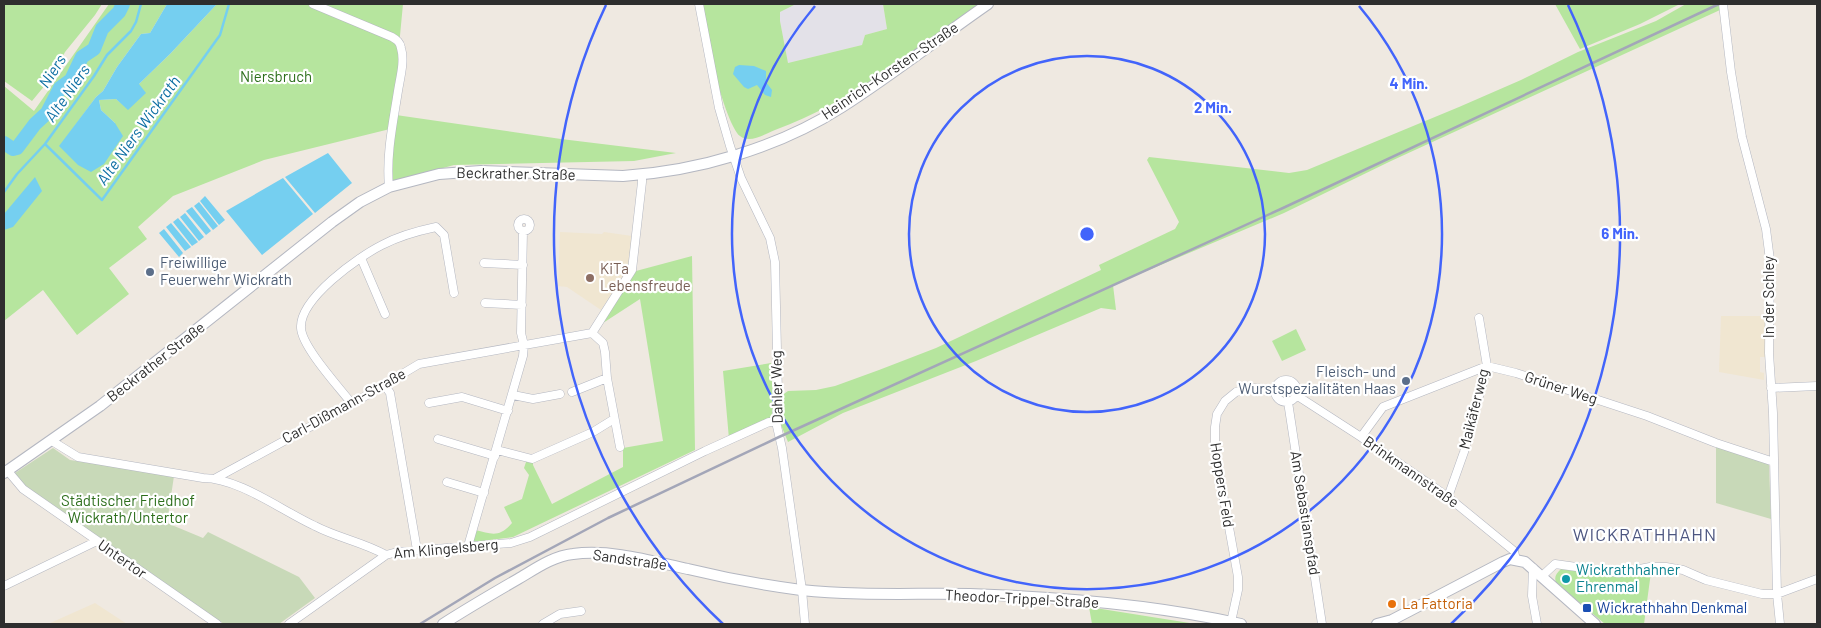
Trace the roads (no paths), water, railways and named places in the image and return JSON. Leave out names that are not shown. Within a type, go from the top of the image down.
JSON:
[{"type":"street","points":[[313,4],[392,37],[398,40],[401,46],[400,80],[387,164],[389,187]]},
{"type":"street","name":"Dahler Weg","points":[[699,4],[719,108],[733,156],[741,178],[770,238],[775,262],[778,395],[776,422],[782,448],[805,624]]},
{"type":"street","name":"Heinrich-Korsten-Straße","points":[[733,156],[792,134],[841,108],[988,4]]},
{"type":"street","name":"In der Schley","points":[[1724,4],[1731,72],[1742,137],[1766,229],[1770,260],[1769,353],[1777,594],[1780,624]]},
{"type":"street","name":"Beckrather Straße","points":[[6,471],[100,406],[332,222],[360,202],[389,187],[412,180],[458,172],[623,176],[681,168],[733,156]]},
{"type":"street","points":[[620,447],[607,378],[606,352],[602,343],[592,333],[632,270],[642,174]]},
{"type":"street","points":[[352,404],[306,343],[301,328],[305,309],[316,295],[337,276],[381,246],[404,236],[436,227],[444,234],[454,293]]},
{"type":"street","points":[[468,546],[513,395],[524,345],[521,333],[524,231]]},
{"type":"street","points":[[361,258],[385,314]]},
{"type":"street","points":[[484,263],[523,265]]},
{"type":"street","points":[[485,303],[522,305]]},
{"type":"street","name":"Maikäferweg","points":[[1448,497],[1464,452],[1487,366],[1479,318]]},
{"type":"street","name":"Carl-Dißmann-Straße","points":[[216,478],[352,404],[419,364],[592,333]]},
{"type":"street","points":[[1362,437],[1383,407],[1487,366]]},
{"type":"street","name":"Grüner Weg","points":[[1487,366],[1516,373],[1647,416],[1716,443],[1774,462]]},
{"type":"street","points":[[572,392],[607,378]]},
{"type":"street","points":[[1279,381],[1292,381],[1296,387],[1296,395],[1288,402],[1278,399],[1274,389],[1279,381]]},
{"type":"street","points":[[384,384],[390,393],[417,550]]},
{"type":"street","points":[[1771,388],[1817,386]]},
{"type":"street","name":"Hoppers Feld","points":[[1236,623],[1238,577],[1215,450],[1214,428],[1217,414],[1225,402],[1236,392],[1252,388],[1274,389]]},
{"type":"street","points":[[513,395],[533,399],[560,394]]},
{"type":"street","name":"Brinkmannstraße","points":[[1296,395],[1362,437],[1448,497],[1514,551],[1513,559]]},
{"type":"street","points":[[429,403],[462,397],[508,411]]},
{"type":"street","name":"Am Sebastianspfad","points":[[1288,402],[1322,624]]},
{"type":"street","points":[[438,439],[496,453],[532,459],[593,432],[614,419]]},
{"type":"street","name":"Am Klingelsberg","points":[[52,441],[78,457],[203,478],[216,478],[236,485],[334,535],[386,554],[511,543],[530,537],[706,451],[769,422],[776,422]]},
{"type":"street","name":"Untertor","points":[[6,471],[23,489],[217,624]]},
{"type":"street","points":[[447,482],[484,493]]},
{"type":"street","points":[[4,586],[96,541]]},
{"type":"street","name":"Sandstraße","points":[[444,624],[476,603],[551,560],[576,554],[591,553],[628,557],[730,579],[802,590]]},
{"type":"street","points":[[289,624],[386,554]]},
{"type":"street","points":[[1377,624],[1392,620],[1503,562],[1513,559],[1525,562],[1595,624]]},
{"type":"street","points":[[1537,624],[1532,596],[1538,573],[1555,564],[1619,573],[1650,567],[1666,567],[1683,570],[1706,580],[1762,594],[1777,594],[1817,579]]},
{"type":"street","name":"Theodor-Trippel-Straße","points":[[802,590],[1083,600],[1236,623]]},
{"type":"street","points":[[543,624],[560,614],[581,611]]},
{"type":"water","points":[[167,4],[217,4],[139,84],[146,93],[128,110],[116,99],[99,100],[101,110],[115,123],[123,136],[104,164],[91,172],[78,165],[59,146],[96,97],[103,91],[117,67],[141,34],[150,33]]},
{"type":"water","points":[[739,65],[754,66],[766,71],[766,82],[772,90],[771,97],[765,95],[757,85],[748,89],[744,87],[733,74],[735,67]]},
{"type":"water","points":[[328,153],[352,183],[315,213],[285,177]]},
{"type":"water","points":[[35,177],[42,191],[13,227],[4,230],[4,214]]},
{"type":"water","points":[[283,178],[313,214],[262,255],[226,211]]},
{"type":"water","points":[[205,196],[225,220],[219,225],[200,201]]},
{"type":"water","points":[[199,202],[218,226],[213,230],[194,206]]},
{"type":"water","points":[[192,207],[211,231],[206,235],[186,211]]},
{"type":"water","points":[[185,213],[204,237],[199,241],[180,217]]},
{"type":"water","points":[[178,218],[198,242],[192,246],[173,222]]},
{"type":"water","points":[[171,223],[191,247],[185,251],[166,227]]},
{"type":"water","points":[[164,229],[183,253],[179,257],[159,233]]},
{"type":"waterway","name":"Niers","points":[[4,143],[13,149],[17,148],[35,124],[47,113],[60,88],[71,80],[82,57],[94,49],[102,29],[119,12],[123,4]]},
{"type":"waterway","name":"Alte Niers","points":[[4,192],[17,174],[45,144],[107,55],[131,31],[136,22],[141,4]]},
{"type":"waterway","name":"Alte Niers Wickrath","points":[[45,144],[102,200],[220,35],[229,4]]},
{"type":"railway","points":[[420,624],[495,578],[608,518],[779,437],[1283,208],[1719,4]]},
{"type":"place","name":"Freiwillige Feuerwehr Wickrath","points":[[150,272]]},
{"type":"place","name":"KiTa Lebensfreude","points":[[590,278]]},
{"type":"place","name":"Fleisch- und Wurstspezialitäten Haas","points":[[1406,381]]},
{"type":"place","name":"Wickrathhahner Ehrenmal","points":[[1566,579]]},
{"type":"place","name":"La Fattoria","points":[[1392,604]]},
{"type":"place","name":"Wickrathhahn Denkmal","points":[[1587,608]]},
{"type":"district","name":"WICKRATHHAHN","points":[[1645,535]]},
{"type":"park label","name":"Niersbruch","points":[[276,77]]},
{"type":"park label","name":"Städtischer Friedhof Wickrath/Untertor","points":[[128,510]]}]
